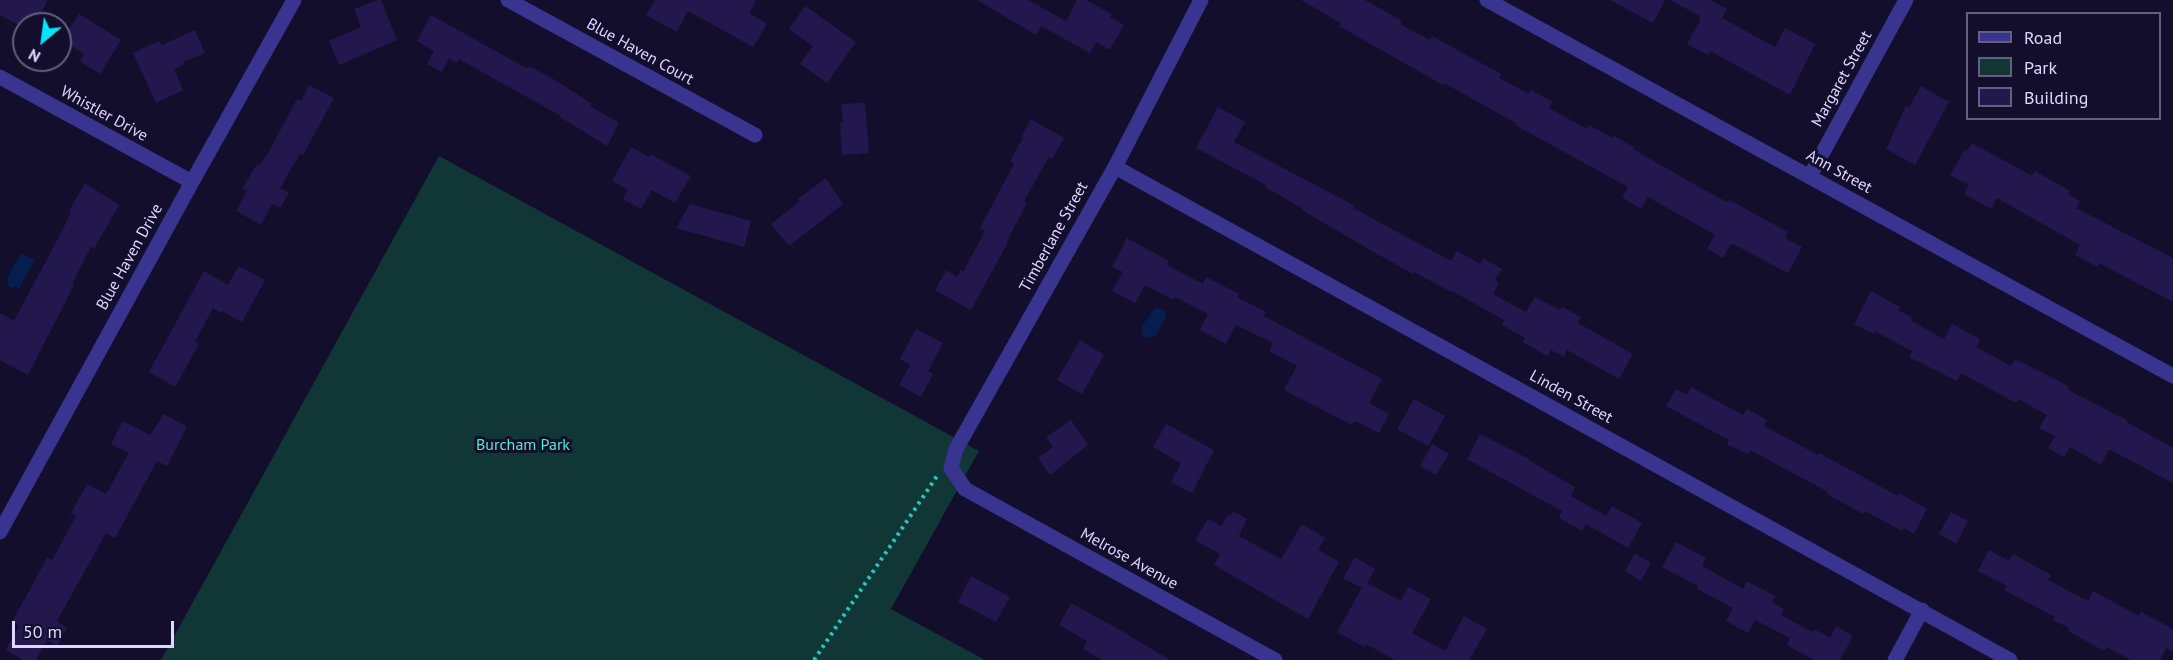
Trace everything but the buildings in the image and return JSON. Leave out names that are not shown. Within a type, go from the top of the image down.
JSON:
[{"type":"street","name":"Blue Haven Drive","points":[[0,532],[294,0]]},
{"type":"street","name":"Blue Haven Court","points":[[508,0],[755,135]]},
{"type":"street","name":"Ann Street","points":[[1487,0],[2173,375]]},
{"type":"street","name":"Margaret Street","points":[[1809,176],[1906,0]]},
{"type":"street","name":"Timberlane Street","points":[[951,468],[956,449],[1114,167],[1195,2]]},
{"type":"street","name":"Whistler Drive","points":[[0,77],[192,182]]},
{"type":"street","name":"Linden Street","points":[[1114,167],[2010,660]]},
{"type":"street","name":"Melrose Avenue","points":[[951,468],[965,489],[1275,660]]},
{"type":"street","points":[[1895,660],[1922,610]]},
{"type":"path","points":[[814,660],[941,470],[951,468]]},
{"type":"green space","name":"Burcham Park","points":[[439,156],[979,451],[891,609],[985,660],[161,660]]},
{"type":"water","points":[[21,253],[35,260],[19,289],[15,286],[13,289],[7,285],[9,282],[6,280]]},
{"type":"water","points":[[1155,308],[1165,310],[1166,318],[1156,336],[1146,338],[1142,334],[1141,327]]}]
